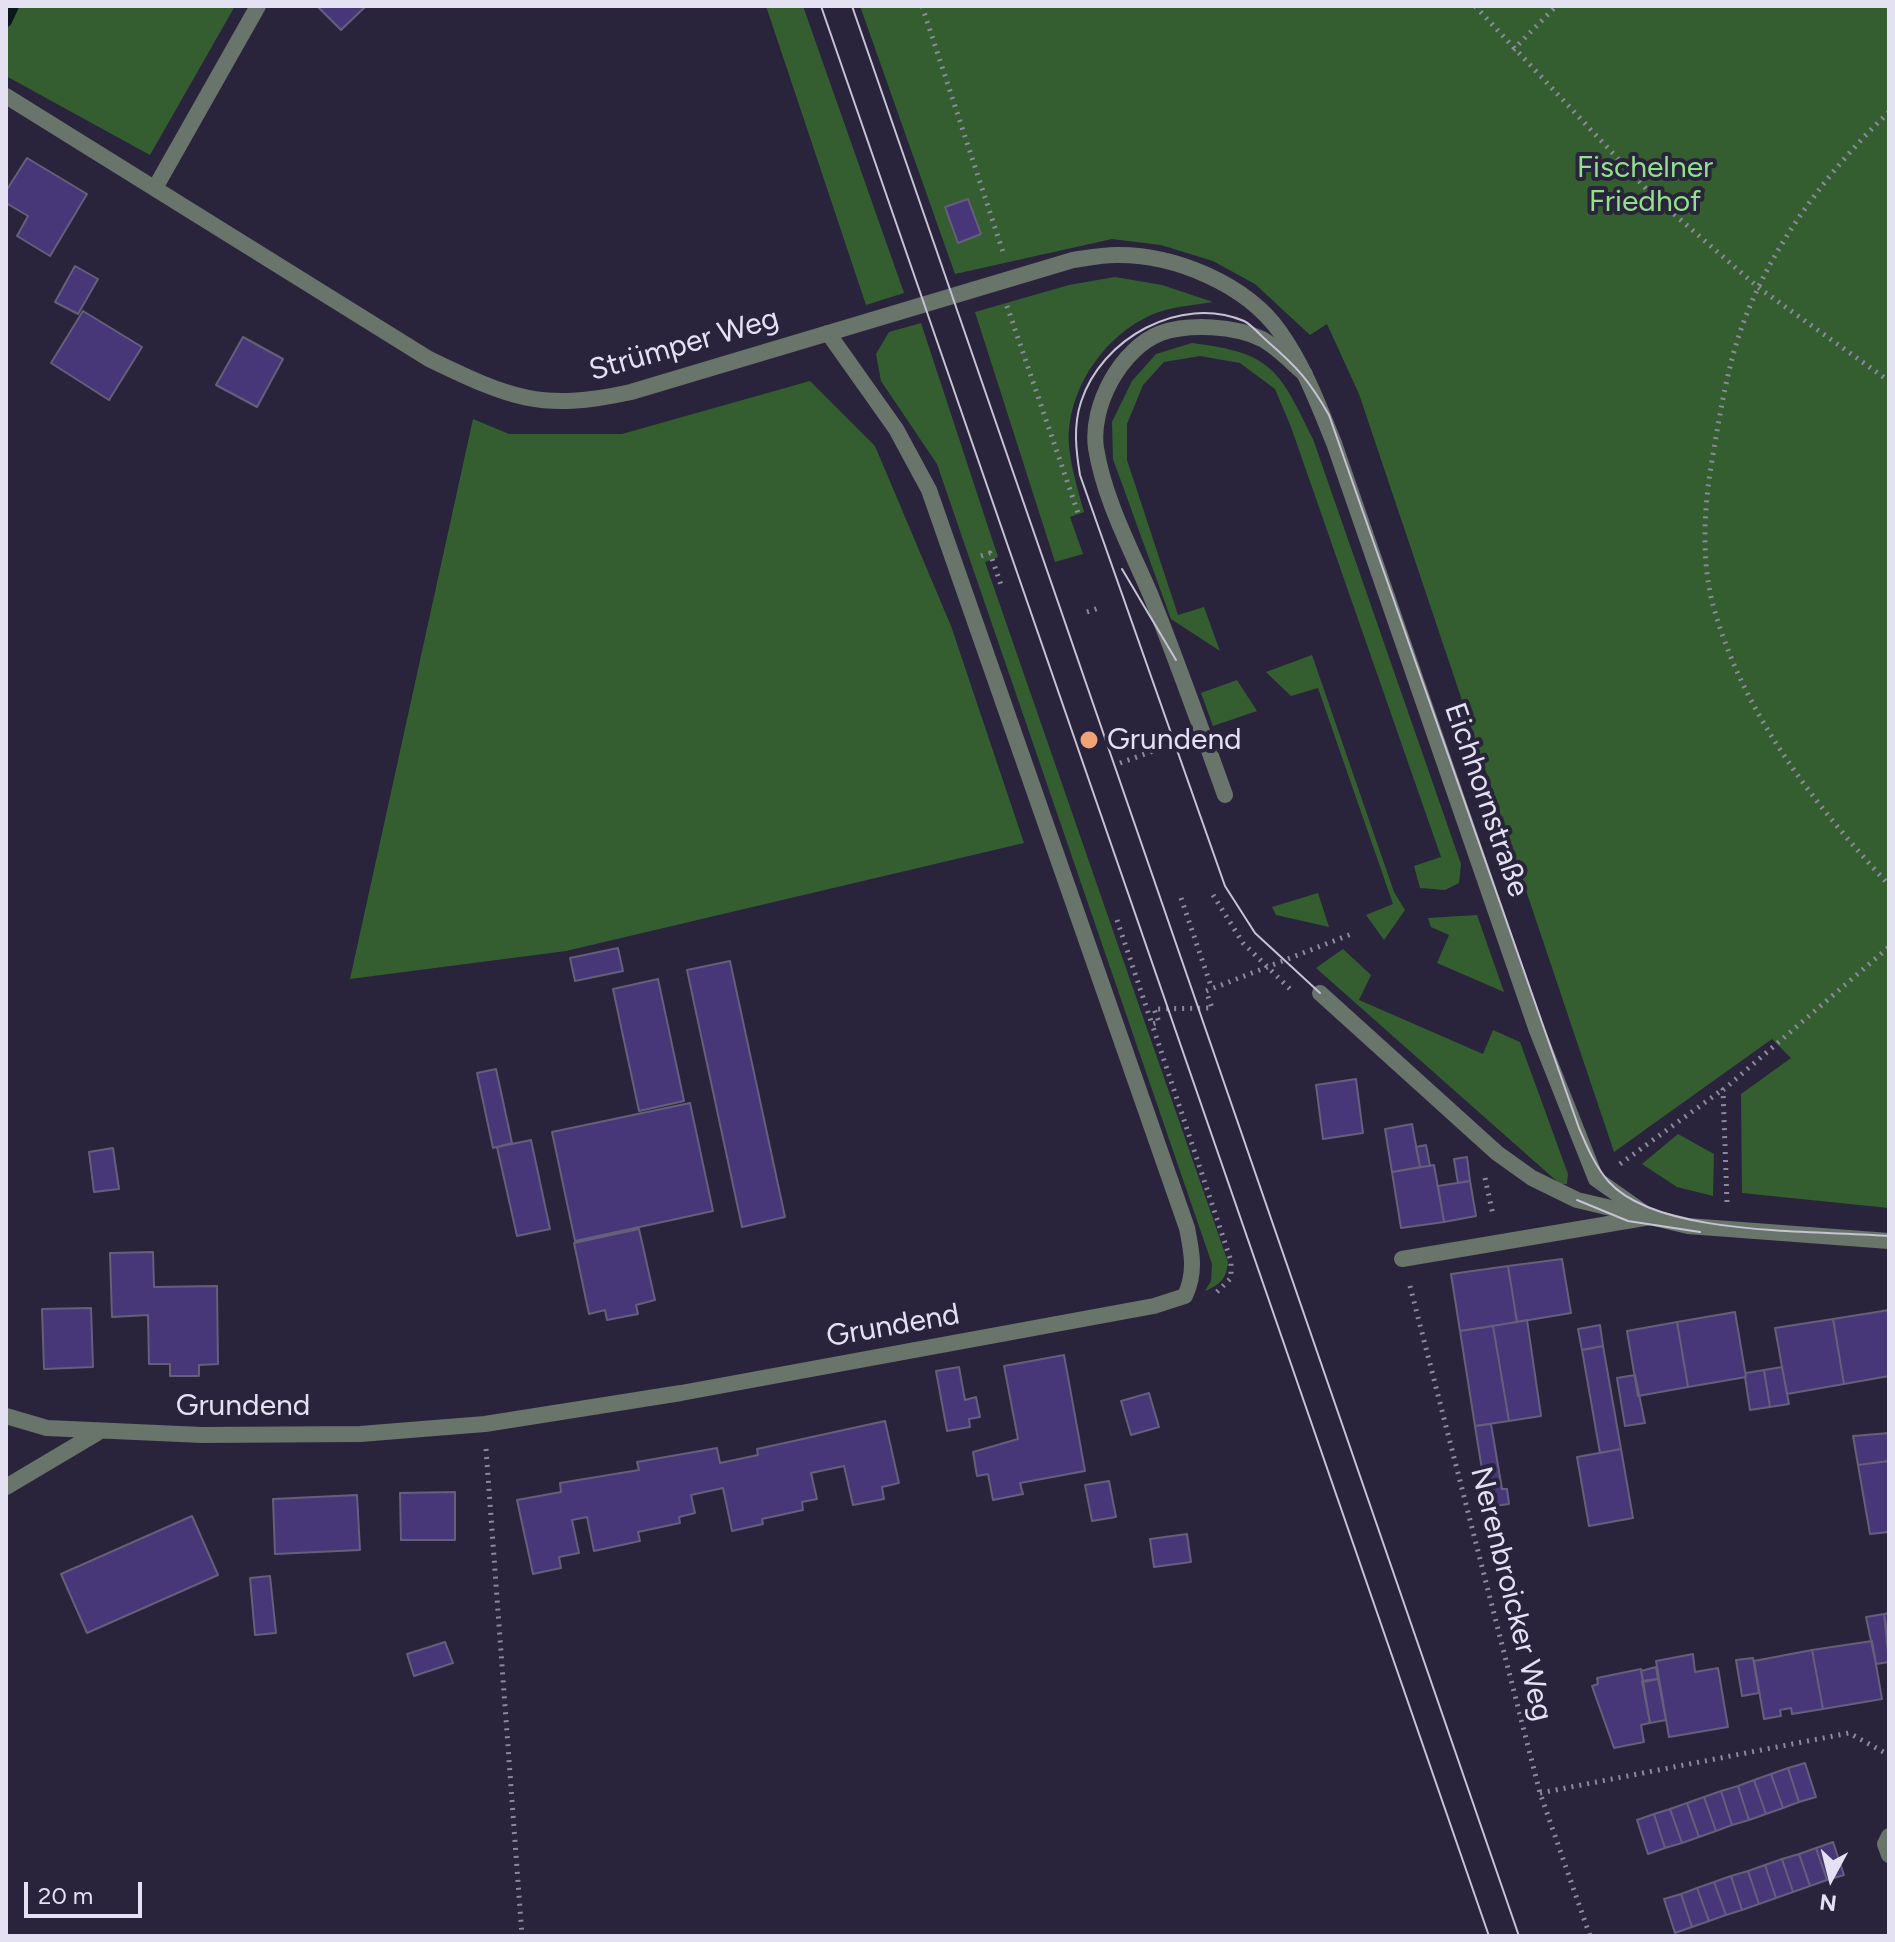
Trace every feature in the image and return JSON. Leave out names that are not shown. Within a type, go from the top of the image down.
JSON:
[{"type":"street","points":[[155,188],[258,6]]},
{"type":"street","name":"Strümper Weg","points":[[6,96],[429,359],[501,393],[583,402],[1073,260],[1117,254],[1156,260],[1206,275],[1249,300],[1278,329],[1306,375]]},
{"type":"street","points":[[1225,795],[1176,660],[1106,486],[1096,445],[1099,415],[1111,381],[1131,353],[1160,333],[1196,327],[1262,339],[1306,375]]},
{"type":"street","points":[[828,333],[896,429],[929,490],[1187,1228],[1193,1256],[1192,1279],[1185,1296]]},
{"type":"street","name":"Eichhornstraße","points":[[1306,375],[1334,443],[1536,1028],[1596,1179]]},
{"type":"street","points":[[1320,993],[1497,1153],[1532,1178],[1577,1200],[1650,1217],[1729,1230],[1889,1241]]},
{"type":"street","points":[[1596,1179],[1650,1217]]},
{"type":"street","points":[[1402,1259],[1650,1217]]},
{"type":"street","name":"Grundend","points":[[6,1416],[47,1428],[98,1433],[360,1434],[485,1424],[910,1351],[1154,1306],[1185,1296]]},
{"type":"street","points":[[6,1487],[98,1433]]},
{"type":"street","points":[[1889,1836],[1885,1844],[1889,1855]]},
{"type":"path","points":[[922,6],[1078,513]]},
{"type":"path","points":[[1475,6],[1651,194],[1759,288],[1889,381]]},
{"type":"path","points":[[1513,50],[1556,6]]},
{"type":"path","points":[[1889,112],[1862,138],[1804,211],[1759,288],[1735,346],[1707,489],[1707,555],[1714,610],[1775,746],[1842,835],[1889,885]]},
{"type":"path","points":[[1087,612],[1102,607]]},
{"type":"path","points":[[1120,763],[1167,746]]},
{"type":"path","points":[[1181,898],[1212,989]]},
{"type":"path","points":[[1117,920],[1231,1261],[1231,1278],[1222,1289],[1210,1296],[1185,1296]]},
{"type":"path","points":[[1152,1024],[1159,1022],[1154,1009],[1212,1008],[1206,991],[1354,933]]},
{"type":"path","points":[[1596,1179],[1723,1090],[1889,947]]},
{"type":"path","points":[[1723,1090],[1729,1230]]},
{"type":"path","name":"Nerenbroicker Weg","points":[[1402,1259],[1540,1793],[1590,1936]]},
{"type":"path","points":[[485,1424],[522,1936]]},
{"type":"path","points":[[1540,1793],[1849,1733],[1889,1755]]},
{"type":"green space","points":[[6,6],[235,6],[150,155],[6,76]]},
{"type":"green space","points":[[766,6],[803,6],[904,293],[866,305]]},
{"type":"green space","name":"Fischelner Friedhof","points":[[860,6],[1889,6],[1889,1208],[1742,1193],[1741,1094],[1791,1058],[1772,1039],[1614,1152],[1359,394],[1327,324],[1310,335],[1255,284],[1213,261],[1161,245],[1112,239],[955,274]]},
{"type":"green space","points":[[1115,277],[1162,285],[1213,302],[1166,310],[1140,321],[1122,333],[1093,365],[1074,404],[1070,425],[1070,454],[1084,512],[1070,517],[1083,554],[1055,562],[975,312],[1069,285]]},
{"type":"green space","points":[[921,323],[998,557],[985,562],[1228,1262],[1222,1280],[1205,1291],[1211,1281],[1212,1264],[937,464],[881,381],[876,354],[889,332]]},
{"type":"green space","points":[[1192,343],[1240,353],[1270,369],[1291,396],[1313,439],[1461,864],[1459,883],[1445,890],[1420,888],[1414,866],[1441,857],[1291,427],[1275,389],[1240,363],[1200,356],[1164,362],[1143,385],[1127,424],[1127,460],[1178,615],[1204,607],[1220,651],[1171,619],[1113,459],[1112,422],[1132,381],[1156,354]]},
{"type":"green space","points":[[810,381],[875,446],[951,626],[1024,843],[566,951],[350,979],[473,419],[509,434],[622,434]]},
{"type":"green space","points":[[1312,655],[1394,892],[1405,910],[1384,940],[1366,915],[1393,904],[1318,688],[1291,696],[1266,672]]},
{"type":"green space","points":[[1237,680],[1257,711],[1213,726],[1201,693]]},
{"type":"green space","points":[[1318,893],[1329,927],[1276,915],[1272,907]]},
{"type":"green space","points":[[1477,915],[1504,992],[1437,963],[1449,935],[1431,927],[1428,918]]},
{"type":"green space","points":[[1343,949],[1371,975],[1359,1000],[1483,1054],[1493,1030],[1520,1042],[1568,1174],[1567,1184],[1560,1184],[1316,968]]},
{"type":"green space","points":[[1678,1134],[1714,1154],[1713,1196],[1677,1187],[1642,1164]]},
{"type":"building","points":[[317,6],[366,6],[341,30]]},
{"type":"building","points":[[27,158],[87,194],[50,256],[17,236],[28,216],[6,203],[6,191]]},
{"type":"building","points":[[968,199],[981,234],[958,243],[945,207]]},
{"type":"building","points":[[75,266],[98,279],[78,314],[55,302]]},
{"type":"building","points":[[83,311],[142,347],[109,400],[51,363]]},
{"type":"building","points":[[243,337],[283,359],[257,407],[216,385]]},
{"type":"building","points":[[618,948],[623,971],[575,981],[570,958]]},
{"type":"building","points":[[730,961],[785,1217],[742,1227],[687,970]]},
{"type":"building","points":[[658,979],[684,1101],[639,1111],[613,989]]},
{"type":"building","points":[[496,1069],[512,1143],[493,1148],[477,1073]]},
{"type":"building","points":[[1356,1079],[1363,1133],[1323,1139],[1316,1085]]},
{"type":"building","points":[[690,1103],[713,1211],[575,1241],[552,1132]]},
{"type":"building","points":[[1412,1124],[1420,1167],[1392,1172],[1385,1129]]},
{"type":"building","points":[[531,1140],[550,1229],[517,1236],[497,1147]]},
{"type":"building","points":[[1426,1145],[1430,1166],[1420,1167],[1416,1147]]},
{"type":"building","points":[[113,1148],[119,1189],[94,1192],[89,1152]]},
{"type":"building","points":[[1467,1157],[1470,1181],[1458,1183],[1454,1159]]},
{"type":"building","points":[[1434,1165],[1444,1222],[1401,1228],[1392,1172]]},
{"type":"building","points":[[1470,1181],[1476,1216],[1444,1222],[1438,1186]]},
{"type":"building","points":[[639,1229],[655,1300],[636,1305],[638,1314],[607,1320],[605,1310],[589,1314],[574,1243]]},
{"type":"building","points":[[153,1252],[154,1287],[217,1286],[218,1364],[199,1365],[199,1376],[170,1376],[170,1364],[149,1364],[148,1315],[112,1317],[110,1253]]},
{"type":"building","points":[[1562,1259],[1571,1313],[1517,1322],[1508,1266]]},
{"type":"building","points":[[1508,1266],[1517,1322],[1460,1331],[1451,1274]]},
{"type":"building","points":[[91,1308],[93,1367],[44,1369],[42,1309]]},
{"type":"building","points":[[1889,1310],[1889,1376],[1844,1384],[1833,1319]]},
{"type":"building","points":[[1735,1312],[1746,1377],[1688,1387],[1677,1322]]},
{"type":"building","points":[[1833,1319],[1844,1384],[1787,1394],[1775,1328]]},
{"type":"building","points":[[1527,1320],[1541,1416],[1509,1421],[1493,1326]]},
{"type":"building","points":[[1677,1322],[1688,1387],[1638,1396],[1627,1331]]},
{"type":"building","points":[[1600,1325],[1603,1346],[1582,1350],[1578,1329]]},
{"type":"building","points":[[1493,1326],[1509,1421],[1475,1426],[1460,1331]]},
{"type":"building","points":[[1603,1346],[1621,1449],[1600,1453],[1582,1350]]},
{"type":"building","points":[[1064,1355],[1085,1471],[1020,1483],[1023,1494],[993,1500],[988,1474],[977,1476],[973,1452],[1018,1439],[1004,1366]]},
{"type":"building","points":[[959,1367],[965,1400],[976,1397],[980,1417],[969,1419],[970,1427],[947,1431],[936,1371]]},
{"type":"building","points":[[1782,1367],[1789,1404],[1770,1407],[1764,1370]]},
{"type":"building","points":[[1764,1370],[1770,1407],[1750,1410],[1746,1373]]},
{"type":"building","points":[[1635,1375],[1645,1423],[1625,1426],[1617,1378]]},
{"type":"building","points":[[1149,1393],[1159,1427],[1131,1435],[1121,1401]]},
{"type":"building","points":[[885,1421],[899,1483],[882,1487],[884,1499],[853,1505],[844,1466],[811,1473],[817,1499],[802,1502],[803,1510],[762,1519],[763,1524],[732,1531],[723,1488],[691,1495],[695,1513],[679,1517],[680,1523],[638,1532],[640,1541],[594,1551],[587,1517],[572,1520],[579,1553],[559,1557],[561,1568],[533,1574],[517,1500],[561,1492],[560,1483],[639,1470],[637,1462],[717,1448],[720,1463],[758,1455],[757,1449]]},
{"type":"building","points":[[1491,1424],[1502,1489],[1507,1489],[1509,1504],[1488,1507],[1475,1426]]},
{"type":"building","points":[[1889,1433],[1889,1461],[1858,1465],[1853,1436]]},
{"type":"building","points":[[1621,1449],[1633,1518],[1589,1526],[1577,1457]]},
{"type":"building","points":[[1889,1461],[1889,1532],[1870,1534],[1858,1465]]},
{"type":"building","points":[[1109,1481],[1116,1517],[1092,1521],[1085,1485]]},
{"type":"building","points":[[455,1492],[455,1540],[401,1540],[400,1493]]},
{"type":"building","points":[[357,1495],[360,1550],[275,1554],[273,1499]]},
{"type":"building","points":[[192,1516],[218,1575],[87,1633],[61,1574]]},
{"type":"building","points":[[1187,1534],[1191,1562],[1154,1567],[1150,1539]]},
{"type":"building","points":[[270,1576],[276,1633],[255,1635],[250,1578]]},
{"type":"building","points":[[1889,1613],[1889,1644],[1884,1614]]},
{"type":"building","points":[[1884,1614],[1889,1662],[1876,1664],[1866,1617]]},
{"type":"building","points":[[1872,1641],[1882,1699],[1823,1709],[1812,1650]]},
{"type":"building","points":[[445,1642],[453,1663],[414,1676],[407,1654]]},
{"type":"building","points":[[1812,1650],[1823,1709],[1792,1714],[1791,1708],[1780,1710],[1781,1716],[1764,1719],[1754,1661]]},
{"type":"building","points":[[1693,1654],[1695,1672],[1718,1668],[1728,1727],[1669,1737],[1656,1661]]},
{"type":"building","points":[[1753,1658],[1759,1693],[1742,1696],[1736,1660]]},
{"type":"building","points":[[1656,1667],[1658,1679],[1643,1682],[1641,1671]]},
{"type":"building","points":[[1641,1669],[1650,1723],[1641,1725],[1644,1742],[1614,1748],[1592,1686],[1598,1684],[1597,1678]]},
{"type":"building","points":[[1658,1679],[1666,1720],[1650,1723],[1642,1681]]},
{"type":"building","points":[[1805,1763],[1816,1797],[1799,1802],[1788,1768]]},
{"type":"building","points":[[1788,1768],[1799,1802],[1783,1808],[1771,1774]]},
{"type":"building","points":[[1771,1774],[1783,1808],[1766,1814],[1754,1780]]},
{"type":"building","points":[[1754,1780],[1766,1814],[1749,1820],[1738,1786]]},
{"type":"building","points":[[1738,1786],[1749,1820],[1732,1825],[1721,1791]]},
{"type":"building","points":[[1721,1791],[1732,1825],[1716,1831],[1704,1797]]},
{"type":"building","points":[[1704,1797],[1716,1831],[1699,1837],[1687,1803]]},
{"type":"building","points":[[1687,1803],[1699,1837],[1682,1843],[1670,1809]]},
{"type":"building","points":[[1670,1809],[1682,1843],[1665,1848],[1654,1814]]},
{"type":"building","points":[[1654,1814],[1665,1848],[1648,1854],[1637,1820]]},
{"type":"building","points":[[1833,1842],[1844,1875],[1827,1880],[1816,1848]]},
{"type":"building","points":[[1816,1848],[1827,1880],[1810,1886],[1799,1854]]},
{"type":"building","points":[[1799,1854],[1810,1886],[1793,1892],[1782,1859]]},
{"type":"building","points":[[1782,1859],[1793,1892],[1776,1898],[1765,1865]]},
{"type":"building","points":[[1765,1865],[1776,1898],[1759,1904],[1748,1871]]},
{"type":"building","points":[[1748,1871],[1759,1904],[1742,1910],[1731,1876]]},
{"type":"building","points":[[1731,1876],[1742,1910],[1726,1915],[1714,1882]]},
{"type":"building","points":[[1714,1882],[1726,1915],[1709,1921],[1697,1888]]},
{"type":"building","points":[[1697,1888],[1709,1921],[1692,1927],[1681,1894]]},
{"type":"building","points":[[1681,1894],[1692,1927],[1675,1933],[1664,1899]]},
{"type":"waterway","points":[[6,21],[13,6]]},
{"type":"tram line","points":[[821,6],[1489,1936]]},
{"type":"tram line","points":[[852,6],[1519,1936]]},
{"type":"tram line","points":[[1320,993],[1255,933],[1225,886],[1080,475],[1076,448],[1077,420],[1091,379],[1124,342],[1170,318],[1194,313],[1219,314],[1247,323],[1302,375],[1329,415],[1579,1128],[1604,1176],[1632,1200],[1664,1213],[1700,1222],[1782,1231],[1889,1236]]},
{"type":"tram line","points":[[1122,569],[1176,660]]},
{"type":"tram line","points":[[1577,1200],[1628,1221],[1700,1232]]},
{"type":"place","name":"Grundend","points":[[1089,740]]}]
